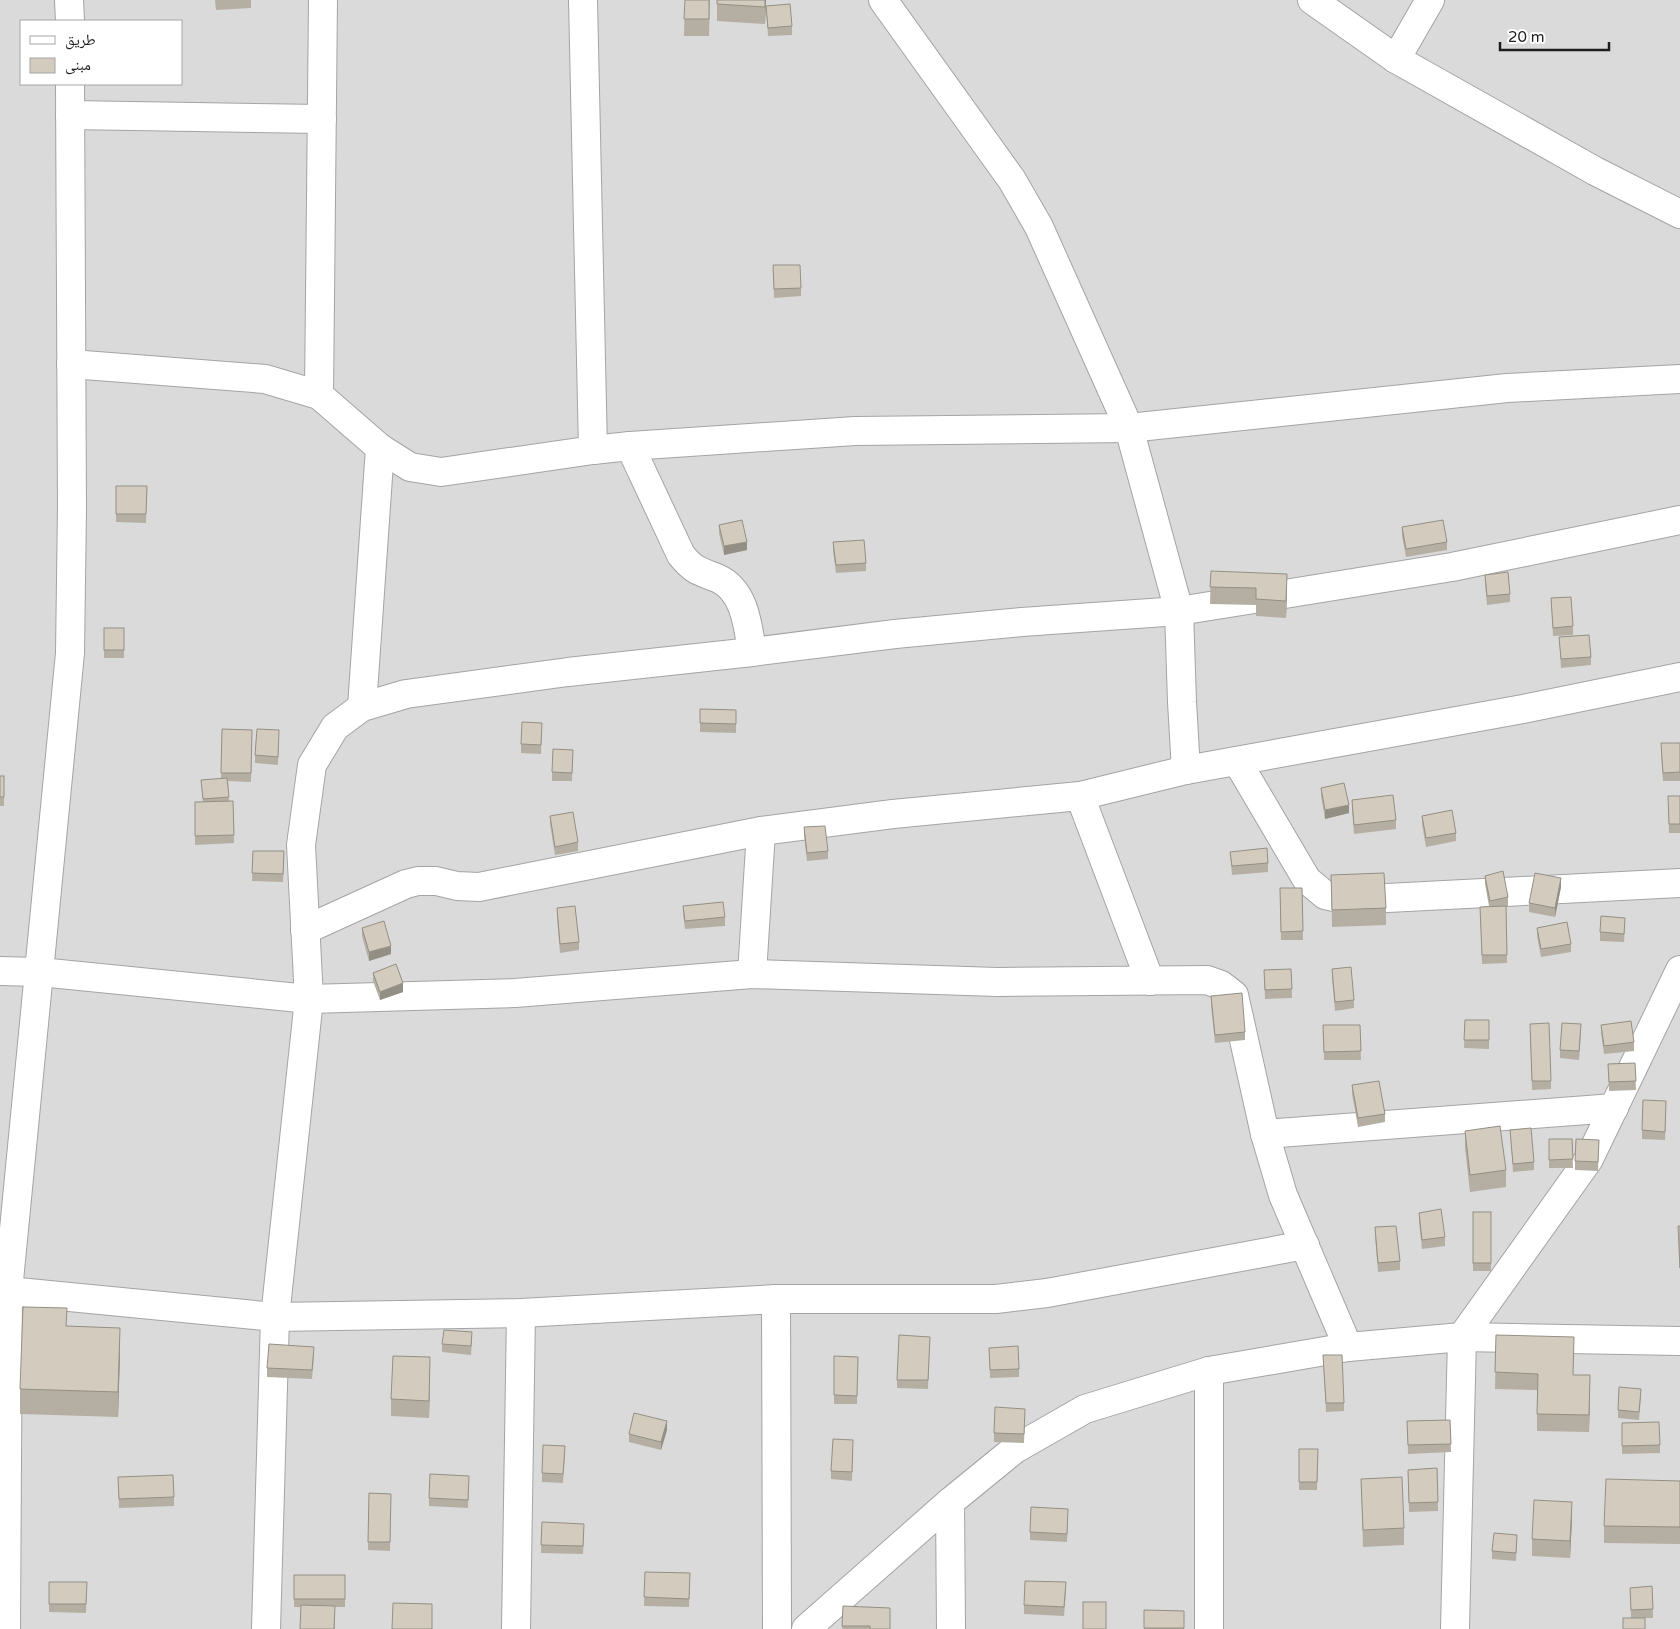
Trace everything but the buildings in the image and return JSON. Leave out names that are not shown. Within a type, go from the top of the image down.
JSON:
[{"type":"street","points":[[70,0],[70,20]]},
{"type":"street","points":[[319,395],[323,0]]},
{"type":"street","points":[[583,0],[593,450]]},
{"type":"street","points":[[883,0],[1012,180],[1039,227],[1128,428],[1180,611],[1186,770]]},
{"type":"street","points":[[1312,0],[1396,59],[1595,171],[1680,214]]},
{"type":"street","points":[[1396,59],[1430,0]]},
{"type":"street","points":[[6,1629],[4,1292],[40,972],[70,653],[70,85]]},
{"type":"street","points":[[70,115],[322,119]]},
{"type":"street","points":[[71,364],[265,379],[319,395],[380,448],[410,467],[441,472],[630,446],[855,431],[1128,428],[1507,388],[1680,379]]},
{"type":"street","points":[[630,446],[682,556],[691,567],[719,579],[731,588],[741,604],[747,620],[752,652]]},
{"type":"street","points":[[362,707],[380,448]]},
{"type":"street","points":[[266,1629],[275,1317],[309,999],[301,845],[312,765],[334,727],[362,707],[406,694],[558,673],[905,633],[1022,622],[1180,611],[1452,567],[1680,520]]},
{"type":"street","points":[[305,930],[406,884],[418,881],[436,881],[457,886],[479,887],[761,831],[893,814],[1080,796],[1186,770],[1524,709],[1680,677]]},
{"type":"street","points":[[1237,761],[1306,880],[1324,895],[1348,900],[1680,883]]},
{"type":"street","points":[[1080,796],[1150,981]]},
{"type":"street","points":[[752,974],[761,831]]},
{"type":"street","points":[[1455,1629],[1462,1336],[1589,1159],[1680,970]]},
{"type":"street","points":[[0,971],[40,972],[309,999],[515,993],[752,974],[997,982],[1207,980],[1222,985],[1234,995],[1265,1134],[1283,1195],[1348,1347]]},
{"type":"street","points":[[1265,1134],[1614,1108]]},
{"type":"street","points":[[4,1292],[275,1317],[522,1313],[776,1299],[996,1299],[1047,1293],[1305,1245]]},
{"type":"street","points":[[776,1299],[777,1629]]},
{"type":"street","points":[[516,1629],[522,1313]]},
{"type":"street","points":[[806,1629],[950,1502],[1015,1449],[1085,1409],[1209,1371],[1348,1347],[1462,1336],[1680,1341]]},
{"type":"street","points":[[1209,1371],[1209,1629]]},
{"type":"street","points":[[950,1502],[950,1629]]},
{"type":"shaded area","points":[[0,0],[1680,0],[1680,1629],[0,1629]]}]
